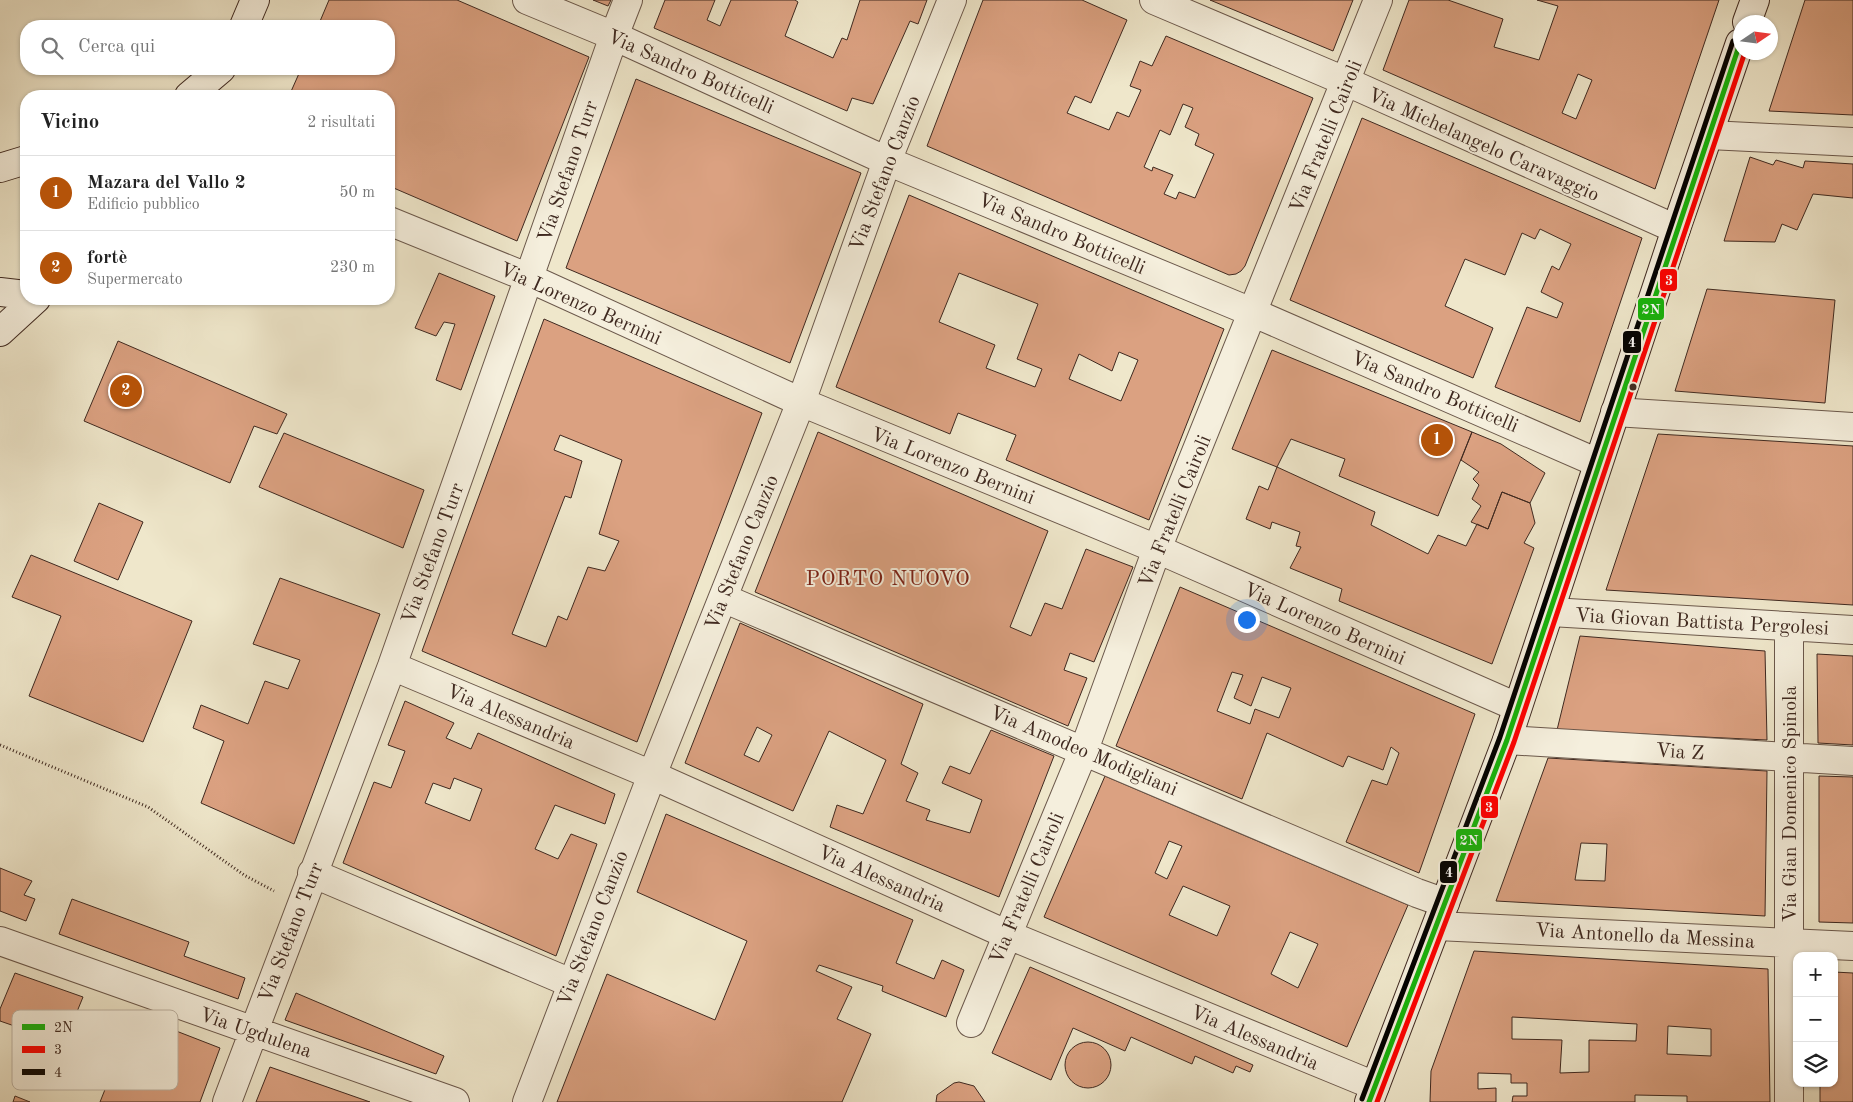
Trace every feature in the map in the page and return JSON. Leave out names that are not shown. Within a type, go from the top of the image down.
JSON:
[{"type":"street","points":[[247,20],[255,0]]},
{"type":"street","name":"Via Sandro Botticelli","points":[[527,0],[614,36],[887,161],[1254,313],[1598,463]]},
{"type":"street","name":"Via Stefano Turr","points":[[227,1102],[252,1031],[392,666],[628,0]]},
{"type":"street","name":"Via Stefano Canzio","points":[[527,1102],[652,775],[800,402],[887,161],[952,0]]},
{"type":"street","name":"Via Michelangelo Caravaggio","points":[[1154,0],[1347,82],[1676,229]]},
{"type":"street","name":"Via Fratelli Cairoli","points":[[970,1023],[1084,750],[1157,549],[1347,82],[1378,0]]},
{"type":"street","points":[[1750,15],[1755,0]]},
{"type":"street","points":[[1372,1094],[1507,740],[1551,612],[1598,463],[1676,229],[1734,60]]},
{"type":"street","points":[[196,90],[214,75]]},
{"type":"street","points":[[220,90],[225,75]]},
{"type":"street","points":[[1709,135],[1853,142]]},
{"type":"street","name":"Via Lorenzo Bernini","points":[[395,222],[529,278],[800,402],[1157,549],[1517,707]]},
{"type":"street","points":[[0,292],[20,294]]},
{"type":"street","points":[[0,332],[29,305]]},
{"type":"street","points":[[1615,412],[1853,427]]},
{"type":"street","name":"Via Amodeo Modigliani","points":[[723,598],[1417,893],[1441,914]]},
{"type":"street","name":"Via Giovan Battista Pergolesi","points":[[1551,612],[1853,630]]},
{"type":"street","name":"Via Gian Domenico Spinola","points":[[1789,626],[1789,1102]]},
{"type":"street","name":"Via Alessandria","points":[[392,666],[652,775],[1006,934],[1372,1094]]},
{"type":"street","name":"Via Z","points":[[1507,740],[1853,761]]},
{"type":"street","points":[[312,873],[571,983]]},
{"type":"street","name":"Via Antonello da Messina","points":[[1441,914],[1853,946]]},
{"type":"street","name":"Via Ugdulena","points":[[0,941],[455,1102]]},
{"type":"path","points":[[0,745],[148,807],[244,875],[301,904]]},
{"type":"building","points":[[329,0],[457,0],[589,57],[517,241],[395,189],[395,90],[292,90],[298,75],[395,75],[395,20],[321,20]]},
{"type":"building","points":[[593,0],[611,0],[608,6]]},
{"type":"building","points":[[665,0],[715,0],[707,20],[720,26],[731,0],[795,0],[798,2],[785,36],[833,58],[842,38],[847,40],[860,0],[927,0],[918,24],[910,21],[873,104],[852,98],[847,111],[654,28]]},
{"type":"building","points":[[983,0],[1082,0],[1127,20],[1091,103],[1075,96],[1067,113],[1109,130],[1117,112],[1129,117],[1141,90],[1130,86],[1140,61],[1152,66],[1166,36],[1313,98],[1245,266],[1236,274],[1229,275],[927,146]],"holes":[[[1183,104],[1193,108],[1185,127],[1199,134],[1195,145],[1214,154],[1195,198],[1179,192],[1176,199],[1164,194],[1173,175],[1153,167],[1152,171],[1144,167],[1160,130],[1170,135]]]},
{"type":"building","points":[[1210,0],[1353,0],[1333,51]]},
{"type":"building","points":[[1409,0],[1448,0],[1503,19],[1494,47],[1539,60],[1558,6],[1537,0],[1719,0],[1655,189],[1383,70]],"holes":[[[1578,74],[1592,80],[1576,119],[1562,113]]]},
{"type":"building","points":[[1805,0],[1853,0],[1853,115],[1769,111]]},
{"type":"building","points":[[636,79],[861,173],[790,363],[566,268]]},
{"type":"building","points":[[1362,118],[1642,238],[1580,422],[1495,387],[1527,307],[1557,318],[1563,303],[1541,292],[1552,266],[1559,270],[1571,244],[1540,229],[1535,239],[1522,233],[1505,275],[1465,259],[1445,306],[1493,328],[1473,378],[1290,300]]},
{"type":"building","points":[[1750,157],[1773,165],[1776,160],[1803,168],[1805,161],[1853,164],[1853,198],[1813,194],[1797,230],[1782,224],[1775,242],[1724,241]]},
{"type":"building","points":[[909,195],[1224,329],[1149,520],[1006,460],[1016,435],[958,413],[950,434],[836,387]],"holes":[[[959,273],[1038,304],[1017,359],[1042,369],[1035,387],[986,368],[995,345],[939,322]],[[1119,352],[1138,360],[1121,401],[1069,379],[1079,354],[1112,371]]]},
{"type":"building","points":[[439,273],[495,296],[461,390],[436,380],[455,324],[444,322],[436,336],[415,328]]},
{"type":"building","points":[[1707,289],[1835,300],[1825,403],[1675,391]]},
{"type":"building","points":[[544,319],[762,413],[637,742],[422,651]],"holes":[[[560,435],[622,460],[599,534],[619,541],[605,571],[588,567],[567,620],[558,616],[546,647],[512,634],[565,496],[571,498],[582,461],[554,450]]]},
{"type":"building","points":[[118,341],[287,414],[277,434],[254,426],[230,483],[84,421]]},
{"type":"building","points":[[1272,350],[1472,432],[1438,516],[1339,476],[1345,459],[1291,439],[1277,467],[1232,449]]},
{"type":"building","points":[[818,432],[1048,531],[1010,627],[1031,636],[1045,603],[1062,609],[1086,549],[1133,567],[1094,662],[1070,653],[1064,670],[1087,678],[1068,726],[755,592]]},
{"type":"building","points":[[1472,432],[1501,444],[1545,473],[1530,503],[1502,492],[1488,529],[1471,522],[1481,506],[1472,499],[1479,485],[1473,479],[1479,472],[1461,460]]},
{"type":"building","points":[[284,433],[424,490],[403,548],[259,487]]},
{"type":"building","points":[[1658,434],[1853,446],[1853,605],[1606,590]]},
{"type":"building","points":[[1277,467],[1375,512],[1371,525],[1428,554],[1438,535],[1466,546],[1477,524],[1488,529],[1502,492],[1530,503],[1535,523],[1524,543],[1534,548],[1492,664],[1339,601],[1342,589],[1290,568],[1301,547],[1296,546],[1300,532],[1272,522],[1270,529],[1246,519],[1259,486],[1268,490]]},
{"type":"building","points":[[99,503],[143,522],[118,580],[74,561]]},
{"type":"building","points":[[31,555],[192,621],[143,742],[29,696],[61,616],[12,597]]},
{"type":"building","points":[[280,578],[380,614],[294,844],[201,803],[224,741],[193,728],[201,705],[248,724],[265,681],[288,689],[300,660],[253,644]]},
{"type":"building","points":[[1180,587],[1475,714],[1419,873],[1346,842],[1372,780],[1387,785],[1399,753],[1391,747],[1383,770],[1348,756],[1343,767],[1267,733],[1242,799],[1116,746]],"holes":[[[1232,672],[1243,675],[1234,698],[1251,706],[1262,677],[1291,688],[1279,718],[1255,709],[1250,724],[1217,711]]]},
{"type":"building","points":[[740,623],[923,704],[901,764],[918,773],[906,801],[930,810],[926,820],[970,833],[982,800],[942,783],[950,766],[970,774],[991,730],[1054,756],[999,897],[830,827],[837,805],[863,814],[886,760],[829,731],[793,811],[685,763]],"holes":[[[757,727],[772,735],[759,762],[744,755]]]},
{"type":"building","points":[[1580,636],[1765,651],[1767,740],[1557,730]]},
{"type":"building","points":[[1817,654],[1853,656],[1853,745],[1818,743]]},
{"type":"building","points":[[405,701],[454,723],[446,738],[471,749],[478,733],[615,794],[605,824],[555,805],[535,849],[558,859],[571,834],[597,844],[556,956],[343,863],[374,782],[391,788],[405,751],[388,745]],"holes":[[[454,778],[482,789],[470,821],[425,803],[433,783],[450,789]]]},
{"type":"building","points":[[1548,758],[1767,771],[1765,916],[1496,901]],"holes":[[[1581,843],[1607,844],[1605,881],[1575,880]]]},
{"type":"building","points":[[1105,776],[1408,905],[1347,1047],[1044,917]],"holes":[[[1169,841],[1182,846],[1167,879],[1155,873]],[[1183,886],[1230,906],[1217,936],[1169,915]],[[1290,932],[1318,944],[1298,988],[1271,974]]]},
{"type":"building","points":[[1819,776],[1853,777],[1853,923],[1819,922]]},
{"type":"building","points":[[666,814],[913,920],[896,963],[934,979],[942,960],[964,970],[946,1017],[882,991],[883,986],[819,965],[816,971],[852,987],[837,1019],[871,1034],[842,1102],[557,1102],[607,974],[715,1020],[747,941],[637,892]]},
{"type":"building","points":[[0,868],[32,881],[24,895],[35,899],[26,921],[0,911]]},
{"type":"building","points":[[72,899],[189,942],[184,956],[245,978],[238,999],[59,934]]},
{"type":"building","points":[[1474,951],[1768,969],[1770,1102],[1687,1102],[1687,1096],[1635,1095],[1635,1102],[1512,1102],[1513,1096],[1527,1096],[1527,1083],[1511,1083],[1511,1074],[1478,1073],[1478,1089],[1496,1088],[1496,1102],[1430,1102],[1431,1071]],"holes":[[[1512,1017],[1637,1024],[1636,1041],[1589,1040],[1589,1072],[1560,1073],[1562,1040],[1512,1039]],[[1668,1026],[1711,1029],[1711,1056],[1667,1054]]]},
{"type":"building","points":[[1030,967],[1253,1065],[1250,1072],[1236,1066],[1233,1073],[1195,1056],[1192,1064],[1131,1037],[1125,1051],[1073,1028],[1051,1080],[992,1053]]},
{"type":"building","points":[[1838,972],[1853,973],[1853,1102],[1820,1102],[1820,1087],[1838,1087]]},
{"type":"building","points":[[15,973],[83,997],[78,1010],[12,1010],[12,1025],[0,1021],[0,1009]]},
{"type":"building","points":[[296,993],[444,1056],[436,1074],[285,1020]]},
{"type":"building","points":[[178,1032],[220,1048],[200,1102],[100,1102],[105,1090],[178,1090]]},
{"type":"building","points":[[1088,1042],[1101,1046],[1107,1052],[1111,1065],[1107,1078],[1101,1084],[1088,1088],[1075,1084],[1069,1078],[1065,1065],[1069,1052],[1075,1046]]},
{"type":"building","points":[[270,1067],[370,1102],[256,1102]]},
{"type":"building","points":[[959,1082],[974,1086],[985,1102],[936,1102],[937,1095],[954,1083]]},
{"type":"building","points":[[15,1096],[30,1102],[13,1102]]},
{"type":"transit line","name":"4","points":[[1362,1099],[1500,737],[1733,41]]},
{"type":"transit line","name":"2N","points":[[1369,1102],[1507,740],[1734,60]]},
{"type":"transit line","name":"3","points":[[1377,1102],[1514,742],[1742,60]]},
{"type":"place","name":"fortè","points":[[126,391]]},
{"type":"place","name":"Mazara del Vallo 2","points":[[1437,440]]},
{"type":"district","name":"PORTO NUOVO","points":[[888,578]]}]
